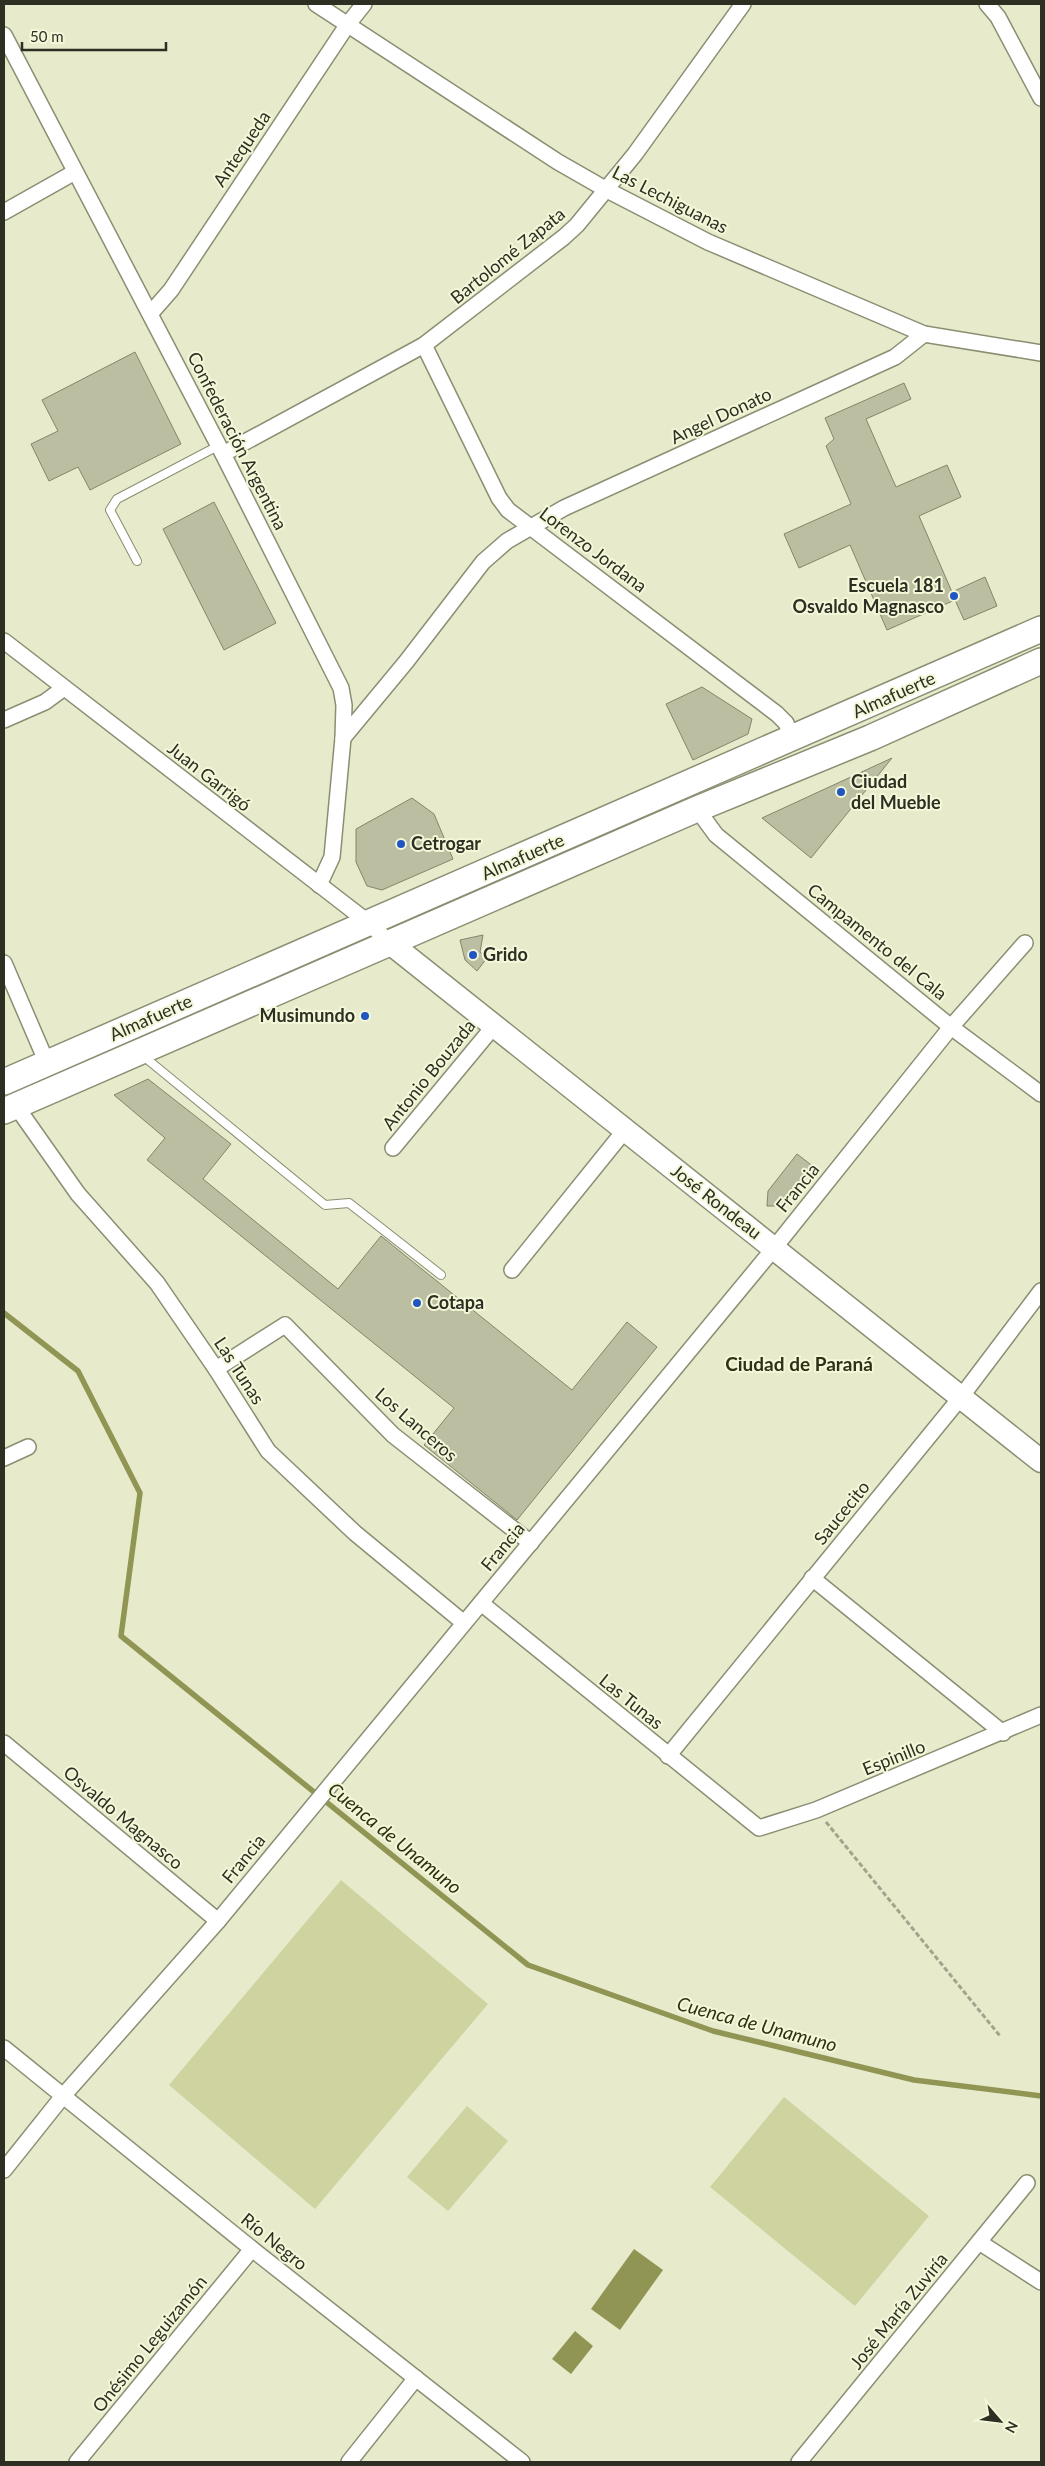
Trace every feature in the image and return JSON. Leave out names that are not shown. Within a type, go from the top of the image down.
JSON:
[{"type":"main road","name":"Almafuerte","points":[[4,1082],[793,740],[1041,630]]},
{"type":"main road","name":"Almafuerte","points":[[10,1109],[697,809],[870,738],[1041,661]]},
{"type":"street","name":"Las Lechiguanas","points":[[316,4],[558,162],[606,190],[708,242],[924,334],[1041,353]]},
{"type":"street","name":"Antequeda","points":[[150,314],[171,290],[348,24],[364,4]]},
{"type":"street","name":"Bartolomé Zapata","points":[[221,450],[424,345],[564,238],[606,190],[743,4]]},
{"type":"street","points":[[987,4],[998,17],[1041,98]]},
{"type":"street","name":"Confederación Argentina","points":[[4,35],[221,450],[341,688],[344,705],[343,738],[332,857],[319,885]]},
{"type":"street","points":[[4,212],[74,172]]},
{"type":"street","name":"Angel Donato","points":[[343,738],[406,662],[483,562],[507,541],[564,508],[895,357],[924,334]]},
{"type":"street","name":"Lorenzo Jordana","points":[[424,345],[499,498],[508,510],[777,714],[786,723],[793,740]]},
{"type":"street","name":"Juan Garrigó","points":[[4,641],[369,923],[390,943]]},
{"type":"street","points":[[4,720],[45,702],[64,688]]},
{"type":"street","name":"Campamento del Cala","points":[[697,809],[716,835],[952,1028],[1041,1094]]},
{"type":"street","name":"José Rondeau","points":[[390,943],[1041,1461]]},
{"type":"street","name":"Francia","points":[[4,2170],[63,2096],[218,1921],[319,1796],[532,1543],[775,1248],[952,1028],[1025,943]]},
{"type":"street","points":[[4,963],[47,1063]]},
{"type":"street","name":"Antonio Bouzada","points":[[393,1148],[494,1026]]},
{"type":"street","name":"Las Tunas","points":[[10,1109],[78,1194],[157,1283],[216,1369],[268,1451],[355,1533],[464,1624]]},
{"type":"street","points":[[512,1270],[625,1130]]},
{"type":"street","name":"Saucecito","points":[[668,1756],[961,1398],[1041,1291]]},
{"type":"street","name":"Los Lanceros","points":[[216,1369],[284,1325],[393,1435],[532,1543]]},
{"type":"street","points":[[4,1458],[28,1447]]},
{"type":"street","points":[[812,1578],[1003,1733]]},
{"type":"street","name":"Las Tunas","points":[[481,1603],[759,1828]]},
{"type":"street","name":"Espinillo","points":[[759,1828],[816,1810],[1041,1716]]},
{"type":"street","name":"Osvaldo Magnasco","points":[[4,1743],[218,1921]]},
{"type":"street","name":"Río Negro","points":[[4,2048],[252,2249],[522,2462]]},
{"type":"street","name":"José María Zuviría","points":[[799,2462],[1027,2183]]},
{"type":"street","points":[[979,2242],[1041,2282]]},
{"type":"street","name":"Onésimo Leguizamón","points":[[77,2462],[252,2249]]},
{"type":"street","points":[[349,2462],[416,2378]]},
{"type":"lane","points":[[137,561],[110,510],[117,499],[221,450]]},
{"type":"lane","points":[[139,1052],[326,1204],[348,1203],[441,1275]]},
{"type":"path","points":[[816,1810],[1000,2036]]},
{"type":"shaded area","points":[[341,1880],[488,2004],[315,2209],[169,2085]]},
{"type":"shaded area","points":[[784,2097],[929,2216],[855,2306],[710,2187]]},
{"type":"shaded area","points":[[467,2106],[508,2141],[448,2211],[407,2177]]},
{"type":"shaded area","points":[[634,2249],[663,2270],[620,2330],[591,2309]]},
{"type":"shaded area","points":[[575,2331],[593,2346],[571,2374],[552,2359]]},
{"type":"building","points":[[135,352],[181,444],[90,490],[78,467],[49,481],[31,444],[58,431],[42,400]]},
{"type":"building","points":[[904,383],[911,399],[866,419],[896,487],[947,465],[961,497],[919,516],[952,592],[985,577],[997,606],[964,620],[955,600],[887,630],[850,545],[799,568],[784,534],[851,504],[826,446],[834,439],[825,418]]},
{"type":"building","points":[[214,502],[276,623],[224,650],[163,529]]},
{"type":"building","points":[[702,687],[752,719],[748,734],[693,760],[666,704]]},
{"type":"building","name":"Ciudad del Mueble","points":[[892,758],[811,858],[762,818]]},
{"type":"building","name":"Cetrogar","points":[[412,798],[434,814],[453,859],[382,890],[367,886],[356,862],[356,829]]},
{"type":"building","name":"Grido","points":[[483,935],[480,952],[487,958],[477,971],[465,960],[460,940]]},
{"type":"building","name":"Cotapa","points":[[148,1079],[231,1144],[203,1179],[338,1289],[381,1236],[572,1390],[627,1322],[657,1347],[517,1520],[424,1445],[454,1408],[147,1160],[165,1138],[114,1095]]},
{"type":"building","points":[[797,1154],[814,1167],[782,1206],[767,1206],[768,1191]]},
{"type":"waterway","name":"Cuenca de Unamuno","points":[[4,1313],[78,1371],[140,1493],[121,1636],[528,1965],[713,2031],[914,2080],[1041,2096]]},
{"type":"place","name":"Escuela 181 Osvaldo Magnasco","points":[[954,596]]},
{"type":"place","name":"Ciudad del Mueble","points":[[841,792]]},
{"type":"place","name":"Cetrogar","points":[[401,844]]},
{"type":"place","name":"Grido","points":[[473,955]]},
{"type":"place","name":"Musimundo","points":[[365,1016]]},
{"type":"place","name":"Cotapa","points":[[417,1303]]},
{"type":"district","name":"Ciudad de Paraná","points":[[799,1364]]}]
